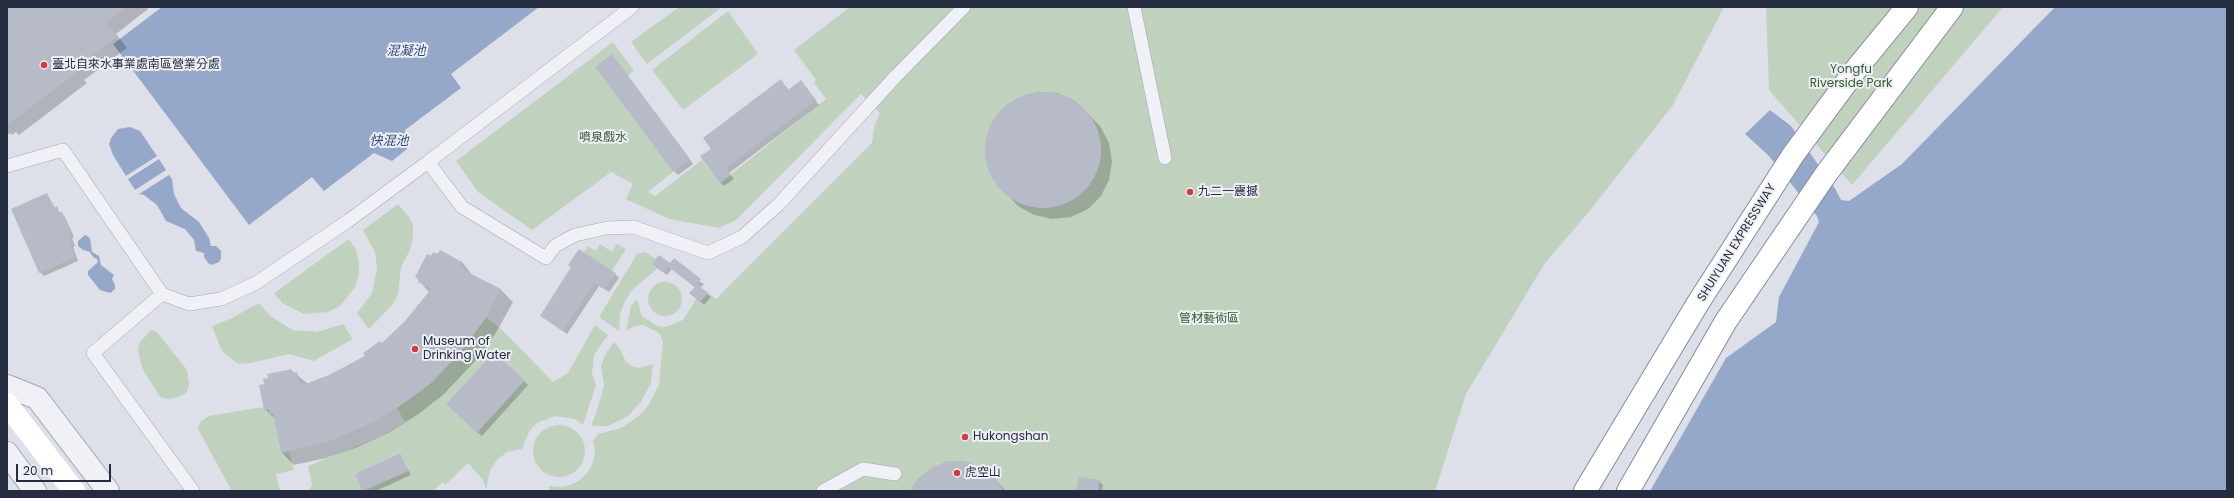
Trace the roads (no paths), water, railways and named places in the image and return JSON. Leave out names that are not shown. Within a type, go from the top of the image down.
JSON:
[{"type":"main road","name":"SHUIYUAN EXPRESSWAY","points":[[1586,491],[1698,304],[1793,155],[1857,68],[1906,7]]},
{"type":"main road","points":[[1628,491],[1726,321],[1826,174],[1952,7]]},
{"type":"main road","points":[[10,407],[74,491]]},
{"type":"street","points":[[7,386],[37,398],[108,491]]},
{"type":"street","points":[[7,453],[36,491]]},
{"type":"lane","points":[[7,166],[63,150],[162,294],[189,304],[221,299],[256,283],[348,221],[632,7]]},
{"type":"lane","points":[[428,162],[462,207],[546,258],[555,246],[576,235],[607,228],[634,227],[708,253],[742,237],[778,204],[891,82],[964,7]]},
{"type":"lane","points":[[1134,7],[1165,158]]},
{"type":"lane","points":[[162,294],[93,353],[193,491]]},
{"type":"lane","points":[[823,491],[863,469],[895,474]]},
{"type":"water","points":[[162,7],[539,7],[451,74],[461,88],[405,130],[407,149],[392,161],[374,153],[324,191],[312,177],[249,225],[113,44]]},
{"type":"water","points":[[2055,7],[2227,7],[2227,491],[1650,491],[1726,358],[1776,322],[1779,297],[1819,222],[1817,216],[1769,156],[1745,134],[1770,110],[1791,126],[1836,190],[1841,200],[1849,201],[1902,164]]},
{"type":"water","points":[[130,127],[140,131],[157,156],[126,176],[113,155],[109,144],[111,138],[118,129]]},
{"type":"water","points":[[159,159],[166,170],[135,190],[128,179]]},
{"type":"water","points":[[169,175],[172,179],[174,194],[181,208],[199,222],[209,238],[211,246],[216,246],[221,251],[221,259],[219,262],[212,265],[208,263],[204,257],[204,253],[196,251],[194,240],[185,229],[166,221],[157,205],[144,195],[139,194]]},
{"type":"water","points":[[85,235],[90,238],[92,252],[99,256],[101,265],[114,275],[112,279],[115,289],[110,293],[100,290],[88,275],[88,271],[97,263],[98,260],[93,257],[90,252],[83,250],[78,246],[78,241]]},
{"type":"place","name":"臺北自來水事業處南區營業分處","points":[[44,65]]},
{"type":"place","name":"九二一震撼","points":[[1190,192]]},
{"type":"place","name":"Museum of Drinking Water","points":[[415,349]]},
{"type":"place","name":"Hukongshan","points":[[965,437]]},
{"type":"place","name":"虎空山","points":[[957,473]]},
{"type":"water label","name":"混凝池","points":[[406,52]]},
{"type":"water label","name":"快混池","points":[[389,142]]},
{"type":"park label","name":"Yongfu Riverside Park","points":[[1851,77]]},
{"type":"park label","name":"噴泉戲水","points":[[603,138]]},
{"type":"park label","name":"管材藝術區","points":[[1209,319]]}]
